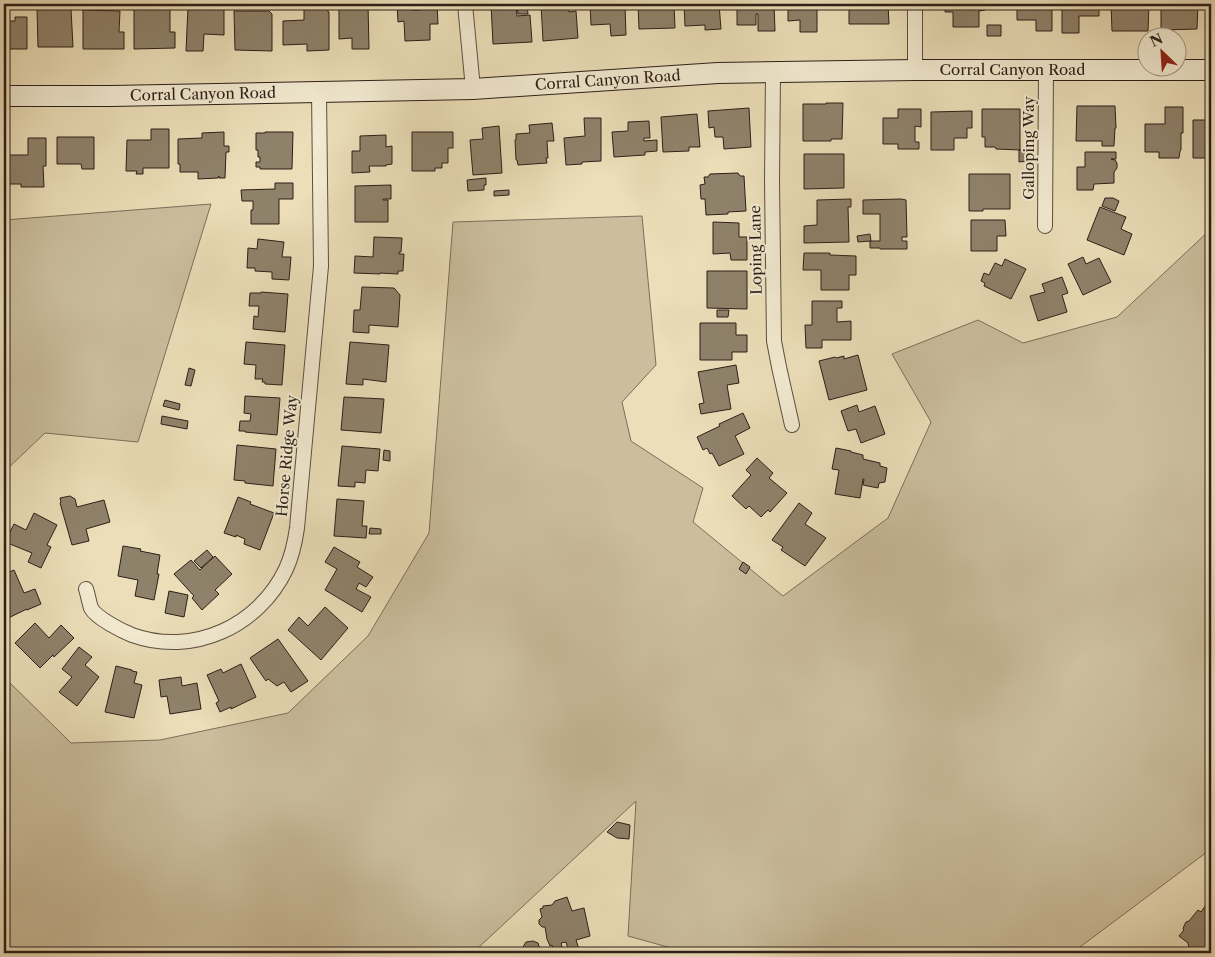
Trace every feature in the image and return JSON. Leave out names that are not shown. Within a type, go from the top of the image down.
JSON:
[{"type":"main road","name":"Corral Canyon Road","points":[[4,96],[102,96],[473,88],[718,73],[915,70],[1211,70]]},
{"type":"street","points":[[465,4],[473,88]]},
{"type":"street","points":[[915,4],[915,70]]},
{"type":"street","name":"Galloping Way","points":[[1045,226],[1046,70]]},
{"type":"street","name":"Loping Lane","points":[[773,73],[774,341],[792,425]]},
{"type":"street","name":"Horse Ridge Way","points":[[86,590],[92,610],[110,624],[123,631],[152,640],[182,642],[212,636],[251,615],[262,605],[286,569],[295,542],[297,528],[321,266],[319,92]]},
{"type":"shaded area","points":[[211,204],[138,442],[45,433],[4,472],[4,220]]},
{"type":"shaded area","points":[[642,216],[656,365],[622,402],[631,441],[703,488],[693,522],[783,596],[888,518],[931,422],[892,354],[978,320],[1023,343],[1117,317],[1211,229],[1211,849],[1072,953],[689,953],[628,936],[636,801],[474,953],[4,953],[4,677],[71,743],[160,740],[288,713],[368,636],[429,533],[453,222]]},
{"type":"building","points":[[155,4],[167,4],[166,8],[155,6]]},
{"type":"building","points":[[326,4],[328,6],[329,50],[307,51],[307,44],[283,45],[283,21],[304,20],[304,6]]},
{"type":"building","points":[[339,4],[368,4],[369,49],[352,49],[352,38],[339,39]]},
{"type":"building","points":[[397,4],[411,4],[412,10],[420,10],[420,4],[437,4],[438,24],[430,24],[430,40],[405,41],[404,21],[398,22]]},
{"type":"building","points":[[491,4],[516,4],[517,16],[530,15],[532,42],[493,44]]},
{"type":"building","points":[[517,4],[527,4],[528,14],[518,14]]},
{"type":"building","points":[[541,4],[569,4],[569,12],[576,11],[578,38],[543,41]]},
{"type":"building","points":[[590,4],[612,4],[612,7],[614,7],[613,4],[624,4],[626,35],[611,36],[610,24],[591,25]]},
{"type":"building","points":[[638,4],[674,4],[675,28],[639,29]]},
{"type":"building","points":[[684,4],[719,4],[721,29],[705,30],[705,25],[685,26]]},
{"type":"building","points":[[737,4],[774,4],[775,31],[758,31],[758,14],[756,14],[756,25],[737,25]]},
{"type":"building","points":[[788,4],[817,4],[817,32],[800,32],[800,20],[788,21]]},
{"type":"building","points":[[833,4],[841,4],[841,7],[833,7]]},
{"type":"building","points":[[849,4],[888,4],[889,24],[849,24]]},
{"type":"building","points":[[945,4],[985,4],[985,10],[979,11],[979,27],[953,27],[953,12],[945,12]]},
{"type":"building","points":[[1017,4],[1052,4],[1052,31],[1036,31],[1036,20],[1017,20]]},
{"type":"building","points":[[1063,4],[1099,4],[1099,16],[1079,16],[1079,33],[1062,33]]},
{"type":"building","points":[[1111,4],[1149,4],[1148,28],[1138,28],[1138,31],[1112,31]]},
{"type":"building","points":[[1161,4],[1198,4],[1197,29],[1161,28]]},
{"type":"building","points":[[1207,4],[1211,4],[1211,31],[1208,31]]},
{"type":"building","points":[[209,6],[224,6],[224,35],[204,34],[203,51],[186,51],[188,7],[208,8]]},
{"type":"building","points":[[37,8],[71,9],[73,47],[38,47]]},
{"type":"building","points":[[134,9],[170,9],[170,32],[175,32],[175,48],[134,49]]},
{"type":"building","points":[[83,10],[120,11],[119,32],[124,32],[124,49],[83,49]]},
{"type":"building","points":[[234,11],[269,11],[272,14],[272,51],[235,50]]},
{"type":"building","points":[[4,16],[9,16],[9,21],[15,21],[15,17],[27,17],[27,49],[4,49]]},
{"type":"building","points":[[987,25],[1001,25],[1001,36],[987,36]]},
{"type":"building","points":[[843,103],[842,139],[803,141],[803,104]]},
{"type":"building","points":[[1077,106],[1115,106],[1116,128],[1114,146],[1102,146],[1102,141],[1076,141]]},
{"type":"building","points":[[1165,107],[1183,107],[1183,133],[1181,133],[1179,158],[1159,158],[1159,152],[1145,152],[1145,124],[1165,124]]},
{"type":"building","points":[[749,108],[751,147],[724,149],[723,137],[715,137],[714,127],[709,128],[708,111]]},
{"type":"building","points":[[898,109],[921,109],[921,127],[915,126],[915,142],[919,142],[919,149],[898,149],[898,144],[883,144],[883,118],[898,118]]},
{"type":"building","points":[[982,109],[1020,109],[1020,150],[985,147],[985,137],[982,137]]},
{"type":"building","points":[[972,111],[972,128],[967,128],[967,138],[954,138],[954,150],[931,150],[931,112]]},
{"type":"building","points":[[697,114],[700,147],[689,147],[689,151],[663,152],[661,117]]},
{"type":"building","points":[[584,118],[601,118],[601,161],[566,165],[564,138],[585,136]]},
{"type":"building","points":[[1193,120],[1211,120],[1211,158],[1193,158]]},
{"type":"building","points":[[649,121],[650,138],[644,138],[644,141],[657,140],[657,151],[645,152],[645,155],[614,157],[612,132],[628,131],[628,122]]},
{"type":"building","points":[[552,123],[554,141],[547,141],[547,163],[518,165],[516,160],[516,134],[530,133],[529,125]]},
{"type":"building","points":[[499,126],[502,173],[473,175],[470,140],[483,139],[482,128]]},
{"type":"building","points":[[151,129],[169,129],[169,168],[143,168],[143,174],[136,174],[137,171],[126,171],[127,140],[151,140]]},
{"type":"building","points":[[224,132],[224,146],[229,146],[229,152],[226,152],[225,178],[219,178],[219,176],[218,178],[198,179],[198,172],[180,172],[180,164],[178,164],[178,139],[202,138],[202,133]]},
{"type":"building","points":[[293,132],[292,169],[260,169],[260,167],[256,167],[256,162],[260,162],[260,157],[258,157],[258,150],[256,150],[256,133]]},
{"type":"building","points":[[412,132],[453,132],[453,148],[448,148],[448,163],[442,163],[442,168],[435,168],[435,171],[412,171]]},
{"type":"building","points":[[386,135],[386,147],[392,146],[392,164],[369,166],[370,172],[352,173],[352,151],[360,151],[360,136]]},
{"type":"building","points":[[57,137],[94,137],[94,169],[82,169],[81,164],[57,164]]},
{"type":"building","points":[[28,138],[46,138],[46,166],[43,166],[44,187],[21,187],[21,184],[7,184],[7,155],[28,155]]},
{"type":"building","points":[[1019,150],[1028,150],[1028,161],[1019,162]]},
{"type":"building","points":[[1085,152],[1116,152],[1116,159],[1111,159],[1117,163],[1117,168],[1114,172],[1114,183],[1094,184],[1093,190],[1077,190],[1077,167],[1085,167]]},
{"type":"building","points":[[804,154],[844,154],[844,188],[804,189]]},
{"type":"building","points":[[738,173],[740,176],[744,176],[746,211],[706,215],[705,199],[701,199],[700,185],[705,184],[704,177],[708,177],[710,174]]},
{"type":"building","points":[[969,174],[1010,174],[1010,209],[969,211]]},
{"type":"building","points":[[486,178],[484,190],[468,191],[467,180]]},
{"type":"building","points":[[275,183],[293,183],[293,199],[279,199],[279,224],[251,224],[253,201],[242,201],[241,190],[275,189]]},
{"type":"building","points":[[391,185],[391,199],[383,199],[388,200],[388,222],[355,222],[355,186]]},
{"type":"building","points":[[509,190],[509,195],[494,196],[494,191]]},
{"type":"building","points":[[1105,198],[1113,198],[1119,201],[1115,211],[1102,206]]},
{"type":"building","points":[[851,199],[851,207],[848,207],[849,242],[804,243],[804,226],[817,225],[817,200]]},
{"type":"building","points":[[863,200],[906,200],[907,237],[902,237],[902,241],[907,241],[907,249],[870,248],[870,241],[880,241],[880,214],[863,214]]},
{"type":"building","points":[[1100,207],[1126,217],[1121,229],[1132,234],[1124,255],[1087,240]]},
{"type":"building","points":[[971,220],[1005,220],[1006,236],[997,236],[997,251],[971,251]]},
{"type":"building","points":[[713,222],[739,223],[739,237],[747,237],[747,260],[731,260],[730,253],[713,254]]},
{"type":"building","points":[[870,234],[871,241],[858,242],[857,236]]},
{"type":"building","points":[[374,237],[402,238],[401,252],[399,254],[404,254],[403,271],[398,271],[398,274],[354,273],[355,256],[373,257]]},
{"type":"building","points":[[258,239],[284,242],[282,257],[291,257],[289,280],[272,279],[272,272],[255,271],[255,268],[247,268],[248,248],[257,249]]},
{"type":"building","points":[[804,253],[856,256],[856,275],[849,275],[849,290],[821,290],[821,270],[803,270]]},
{"type":"building","points":[[1083,257],[1086,264],[1099,258],[1111,282],[1083,295],[1068,264]]},
{"type":"building","points":[[1005,259],[1026,269],[1011,299],[984,286],[985,283],[981,281],[984,273],[989,275],[995,263],[1002,266]]},
{"type":"building","points":[[707,271],[747,271],[747,309],[707,308]]},
{"type":"building","points":[[1062,277],[1068,293],[1062,295],[1067,312],[1038,321],[1030,296],[1045,292],[1042,284]]},
{"type":"building","points":[[362,287],[394,288],[400,295],[398,327],[369,325],[369,333],[353,332],[354,310],[360,310]]},
{"type":"building","points":[[250,293],[288,294],[285,332],[253,329],[254,316],[258,317],[259,306],[249,306]]},
{"type":"building","points":[[812,301],[842,301],[842,308],[837,308],[837,322],[851,321],[851,340],[822,340],[822,348],[806,348],[805,325],[812,325]]},
{"type":"building","points":[[717,310],[729,310],[728,317],[717,317]]},
{"type":"building","points":[[700,323],[736,323],[736,335],[747,335],[747,352],[732,352],[732,360],[700,360]]},
{"type":"building","points":[[246,342],[285,345],[282,385],[265,384],[265,382],[262,382],[263,379],[255,379],[256,365],[244,364]]},
{"type":"building","points":[[350,342],[389,345],[386,382],[363,379],[363,385],[346,384]]},
{"type":"building","points":[[858,355],[867,390],[829,400],[819,361],[844,356],[844,359]]},
{"type":"building","points":[[736,365],[739,383],[727,385],[731,409],[701,414],[699,404],[704,403],[698,372]]},
{"type":"building","points":[[189,368],[195,370],[191,386],[185,385]]},
{"type":"building","points":[[245,396],[280,398],[277,435],[239,431],[240,421],[250,421],[251,414],[244,413]]},
{"type":"building","points":[[344,397],[384,399],[381,433],[341,430]]},
{"type":"building","points":[[165,400],[180,404],[179,410],[163,406]]},
{"type":"building","points":[[857,405],[859,412],[875,406],[885,434],[861,443],[856,429],[848,431],[841,411]]},
{"type":"building","points":[[743,413],[750,428],[735,436],[744,454],[719,466],[707,448],[703,450],[697,437]]},
{"type":"building","points":[[162,416],[188,421],[187,429],[161,424]]},
{"type":"building","points":[[237,445],[276,449],[273,486],[234,480]]},
{"type":"building","points":[[342,446],[380,449],[378,471],[366,470],[365,483],[355,482],[355,487],[338,486]]},
{"type":"building","points":[[836,448],[863,455],[863,459],[880,463],[880,466],[887,468],[885,482],[879,483],[878,488],[863,485],[863,479],[860,498],[835,494],[839,470],[832,469]]},
{"type":"building","points":[[384,450],[390,451],[390,461],[383,460]]},
{"type":"building","points":[[757,458],[773,473],[769,478],[787,493],[770,512],[768,510],[761,517],[749,506],[746,509],[732,496],[751,475],[746,470]]},
{"type":"building","points":[[70,496],[75,499],[77,507],[104,500],[110,522],[86,529],[89,541],[72,545],[60,503],[60,498]]},
{"type":"building","points":[[238,497],[251,502],[250,504],[274,513],[260,550],[244,544],[245,539],[224,533]]},
{"type":"building","points":[[337,499],[364,501],[362,526],[367,526],[366,538],[334,536]]},
{"type":"building","points":[[799,503],[812,513],[805,524],[826,538],[805,566],[781,550],[783,547],[772,540]]},
{"type":"building","points":[[34,513],[57,525],[47,545],[51,547],[41,568],[28,562],[32,553],[5,542],[14,524],[26,530]]},
{"type":"building","points":[[370,528],[381,529],[381,534],[369,534]]},
{"type":"building","points":[[123,546],[160,555],[157,574],[159,574],[154,600],[135,596],[138,580],[118,576]]},
{"type":"building","points":[[334,547],[360,562],[357,567],[373,577],[366,587],[359,583],[356,589],[371,597],[362,612],[325,590],[337,569],[325,562]]},
{"type":"building","points":[[207,550],[213,557],[201,568],[194,561]]},
{"type":"building","points":[[215,556],[232,574],[215,590],[219,594],[202,610],[192,598],[194,596],[174,574],[191,560],[200,570]]},
{"type":"building","points":[[743,562],[750,567],[746,574],[739,569]]},
{"type":"building","points":[[4,565],[7,573],[14,570],[24,593],[35,589],[41,604],[4,620]]},
{"type":"building","points":[[169,591],[188,595],[184,617],[165,613]]},
{"type":"building","points":[[325,607],[348,628],[321,660],[288,630],[299,617],[308,626]]},
{"type":"building","points":[[35,623],[49,638],[61,625],[74,638],[40,668],[15,643]]},
{"type":"building","points":[[278,639],[308,681],[291,692],[284,682],[277,686],[268,679],[266,681],[250,658]]},
{"type":"building","points":[[79,647],[92,657],[85,665],[99,677],[77,706],[59,692],[72,677],[62,669]]},
{"type":"building","points":[[241,664],[256,697],[220,712],[216,703],[219,701],[207,675],[221,669],[223,673]]},
{"type":"building","points":[[116,666],[137,672],[134,683],[142,685],[134,718],[105,712]]},
{"type":"building","points":[[181,677],[182,686],[197,683],[201,709],[170,714],[167,696],[161,697],[159,680]]},
{"type":"building","points":[[617,822],[630,825],[629,839],[617,838],[607,832]]},
{"type":"building","points":[[567,897],[572,911],[584,908],[590,936],[576,940],[580,952],[569,953],[566,942],[561,943],[562,947],[553,950],[552,945],[550,946],[547,939],[545,927],[539,924],[539,920],[542,917],[540,909],[543,906],[552,905],[555,901]]},
{"type":"building","points":[[1208,902],[1211,905],[1211,947],[1208,945],[1205,950],[1202,948],[1198,953],[1195,953],[1189,949],[1188,943],[1179,936],[1184,930],[1186,922],[1198,910],[1201,912]]},
{"type":"building","points":[[533,941],[538,943],[540,949],[538,953],[525,953],[523,947],[526,942]]}]
